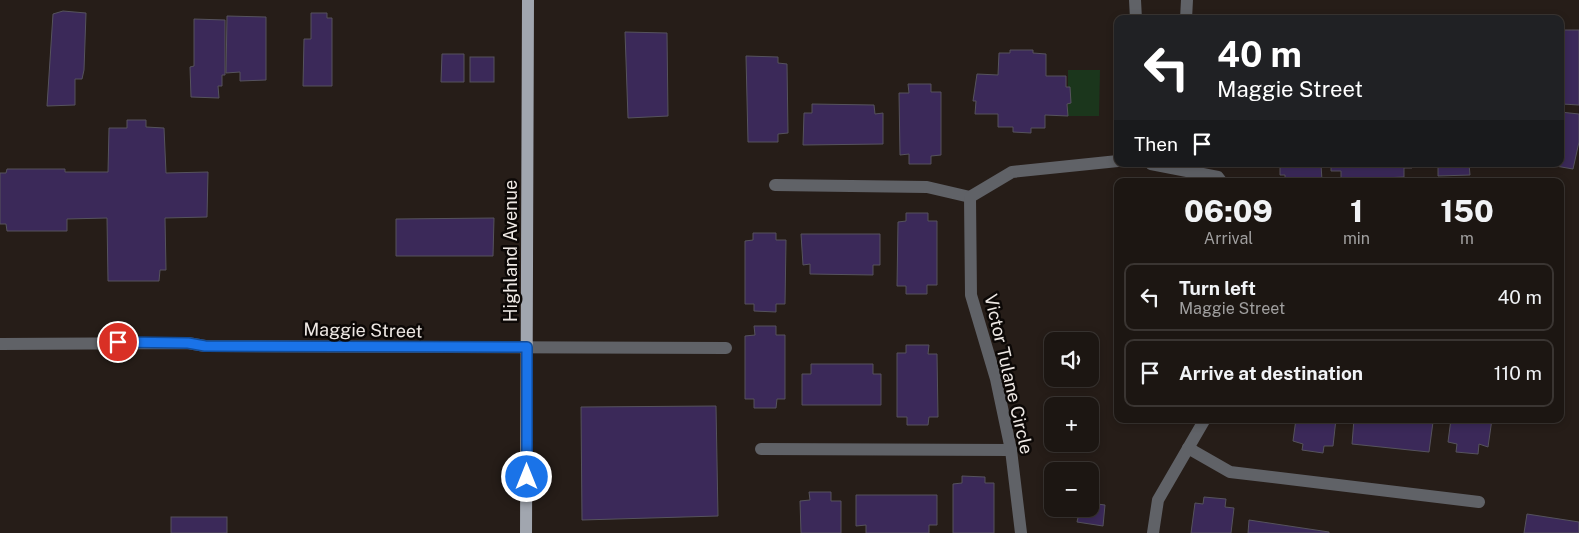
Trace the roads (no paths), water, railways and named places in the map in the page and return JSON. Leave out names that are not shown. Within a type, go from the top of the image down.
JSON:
[{"type":"main road","name":"Highland Avenue","points":[[526,533],[528,0]]},
{"type":"street","points":[[1135,0],[1136,15]]},
{"type":"street","points":[[1186,15],[1187,0]]},
{"type":"street","points":[[775,186],[926,187],[970,198],[1012,172],[1114,161]]},
{"type":"street","points":[[1179,167],[1219,178]]},
{"type":"street","name":"Victor Tulane Circle","points":[[970,198],[971,295],[996,380],[1011,450],[1021,533]]},
{"type":"street","name":"Maggie Street","points":[[0,344],[100,342],[188,343],[215,346],[726,348]]},
{"type":"street","points":[[1154,533],[1158,500],[1202,423]]},
{"type":"street","points":[[1188,448],[1230,472],[1479,502]]},
{"type":"street","points":[[762,449],[1011,450]]}]
